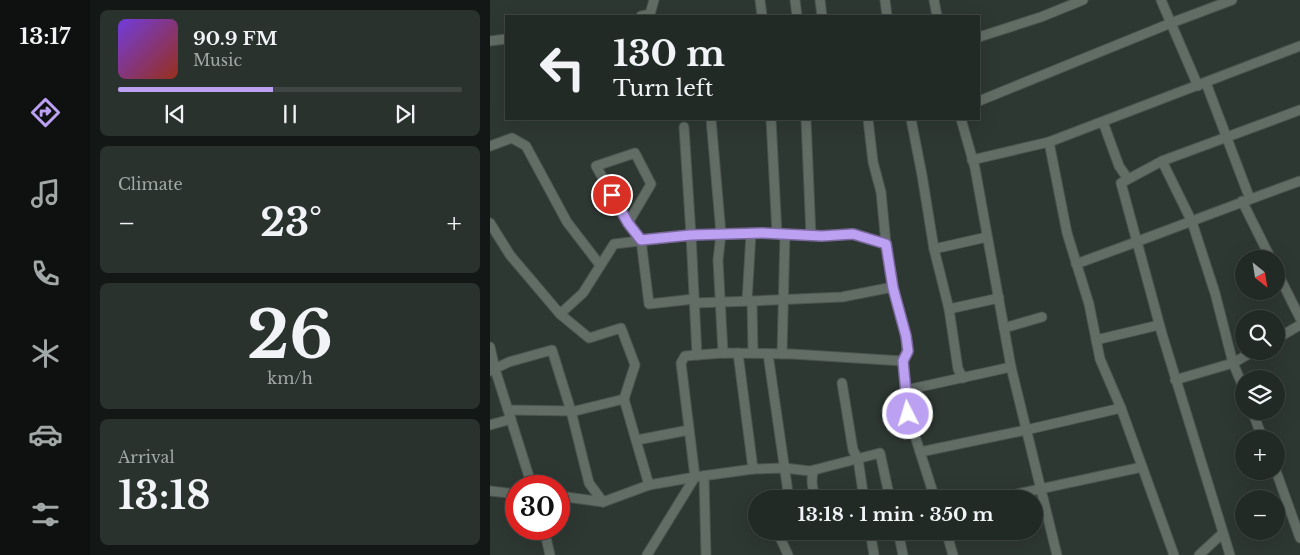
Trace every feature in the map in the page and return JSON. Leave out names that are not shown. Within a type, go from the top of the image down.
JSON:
[{"type":"street","points":[[646,15],[650,14],[654,0]]},
{"type":"street","points":[[760,0],[762,15]]},
{"type":"street","points":[[794,0],[797,15]]},
{"type":"street","points":[[820,0],[822,15]]},
{"type":"street","points":[[884,0],[887,15]]},
{"type":"street","points":[[934,0],[937,15]]},
{"type":"street","points":[[980,37],[1041,17],[1082,0]]},
{"type":"street","points":[[1161,0],[1226,137],[1246,200],[1266,250]]},
{"type":"street","points":[[980,101],[1232,0]]},
{"type":"street","points":[[490,41],[505,39]]},
{"type":"street","points":[[972,160],[1049,142],[1300,46]]},
{"type":"street","points":[[1230,555],[1159,325],[1121,183],[1162,161],[1300,110]]},
{"type":"street","points":[[711,120],[721,234],[718,260],[723,353]]},
{"type":"street","points":[[771,120],[781,234],[784,300],[782,354]]},
{"type":"street","points":[[806,120],[811,236]]},
{"type":"street","points":[[868,120],[873,162],[881,192],[893,288],[906,336],[908,351],[903,361],[908,414],[932,490]]},
{"type":"street","points":[[912,120],[934,249],[949,309],[958,369],[963,378]]},
{"type":"street","points":[[961,120],[972,160],[1011,367],[1057,555]]},
{"type":"street","points":[[1103,122],[1119,166],[1128,179]]},
{"type":"street","points":[[684,127],[697,355]]},
{"type":"street","points":[[490,146],[512,138],[526,146],[567,222],[600,265]]},
{"type":"street","points":[[1049,142],[1066,233],[1089,304],[1100,359],[1121,408],[1174,555]]},
{"type":"street","points":[[628,223],[651,184],[635,153],[596,166],[628,223],[641,240],[650,304],[842,297],[893,288]]},
{"type":"street","points":[[1162,161],[1192,222],[1215,293],[1236,370]]},
{"type":"street","points":[[1076,264],[1300,181]]},
{"type":"street","points":[[490,223],[510,255],[560,314],[589,338],[622,328],[636,365],[624,399],[649,485]]},
{"type":"street","points":[[752,233],[750,301],[753,353]]},
{"type":"street","points":[[560,314],[582,293],[614,244],[691,235],[752,233],[811,236],[853,234],[886,244]]},
{"type":"street","points":[[934,249],[987,237]]},
{"type":"street","points":[[1285,288],[1300,318]]},
{"type":"street","points":[[949,309],[999,298]]},
{"type":"street","points":[[1004,328],[1042,317]]},
{"type":"street","points":[[1096,340],[1159,325]]},
{"type":"street","points":[[1285,334],[1300,325]]},
{"type":"street","points":[[490,347],[493,370],[512,419],[529,475]]},
{"type":"street","points":[[493,370],[509,362],[552,350],[571,411],[590,483],[603,502]]},
{"type":"street","points":[[738,353],[753,469]]},
{"type":"street","points":[[706,555],[700,477],[689,430],[681,363],[685,356],[753,353],[903,361]]},
{"type":"street","points":[[768,354],[788,490]]},
{"type":"street","points":[[1176,380],[1238,360]]},
{"type":"street","points":[[906,390],[1011,367]]},
{"type":"street","points":[[842,383],[853,450],[858,459],[863,490]]},
{"type":"street","points":[[508,410],[575,411],[624,399]]},
{"type":"street","points":[[920,452],[1121,408]]},
{"type":"street","points":[[490,425],[512,419]]},
{"type":"street","points":[[637,440],[689,430]]},
{"type":"street","points":[[570,498],[603,502],[649,485],[753,469],[784,468],[810,471],[880,453],[888,490]]},
{"type":"street","points":[[1032,490],[1142,467]]},
{"type":"street","points":[[814,470],[811,476],[814,490]]},
{"type":"street","points":[[646,555],[700,477]]},
{"type":"street","points":[[1279,480],[1300,538]]},
{"type":"street","points":[[490,492],[505,493]]},
{"type":"street","points":[[1199,555],[1223,533]]},
{"type":"street","points":[[547,540],[550,555]]},
{"type":"street","points":[[781,540],[788,555]]},
{"type":"street","points":[[872,540],[874,555]]},
{"type":"street","points":[[900,540],[903,555]]},
{"type":"street","points":[[949,540],[953,555]]},
{"type":"route","points":[[612,195],[628,223],[641,240],[691,235],[762,233],[822,236],[853,234],[886,244],[893,288],[906,336],[908,351],[903,361],[908,414]]}]
